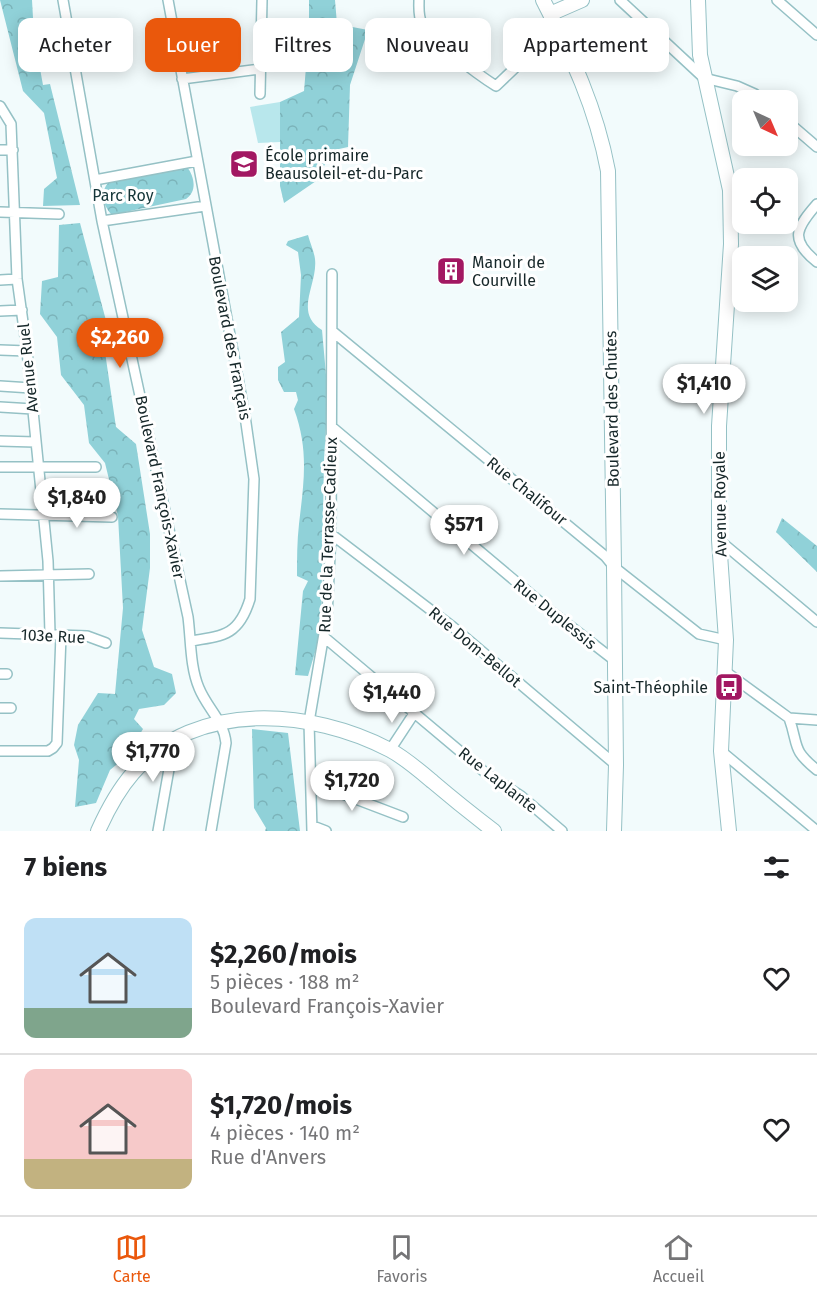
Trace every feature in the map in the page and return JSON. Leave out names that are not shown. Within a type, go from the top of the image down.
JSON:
[{"type":"street","name":"Boulevard François-Xavier","points":[[63,0],[102,221],[188,617],[197,683],[220,722]]},
{"type":"street","name":"Boulevard des Français","points":[[168,0],[245,416],[254,479],[250,599],[245,616],[235,628],[219,637],[191,641]]},
{"type":"street","points":[[261,18],[262,0]]},
{"type":"street","points":[[419,0],[422,24],[429,33],[483,78],[496,86],[513,72]]},
{"type":"street","name":"Boulevard des Chutes","points":[[543,0],[552,18]]},
{"type":"street","points":[[550,14],[582,0]]},
{"type":"street","points":[[620,0],[704,78],[746,90]]},
{"type":"street","name":"Avenue Royale","points":[[698,0],[700,55],[730,190],[731,244],[719,426],[719,540],[726,640],[721,752],[729,831]]},
{"type":"street","points":[[777,0],[817,35]]},
{"type":"street","points":[[182,79],[253,70]]},
{"type":"street","points":[[260,72],[260,94]]},
{"type":"street","name":"Boulevard des Chutes","points":[[577,72],[592,106],[603,143],[608,171],[616,765],[614,831]]},
{"type":"street","name":"Avenue Ruel","points":[[0,106],[11,124],[17,279],[33,409],[48,575],[50,634]]},
{"type":"street","points":[[798,131],[817,147]]},
{"type":"street","points":[[0,150],[13,150]]},
{"type":"street","points":[[95,180],[197,161]]},
{"type":"street","points":[[817,204],[802,221],[798,231],[798,240],[804,250],[817,262]]},
{"type":"street","points":[[102,221],[205,206]]},
{"type":"street","points":[[0,212],[59,214]]},
{"type":"street","name":"Rue de la Terrasse-Cadieux","points":[[312,829],[309,722],[327,616],[331,534],[332,274]]},
{"type":"street","points":[[0,280],[17,279]]},
{"type":"street","points":[[0,310],[22,310]]},
{"type":"street","name":"Rue Chalifour","points":[[332,331],[605,556],[614,567],[699,634],[726,640]]},
{"type":"street","points":[[0,350],[27,351]]},
{"type":"street","points":[[0,386],[31,388]]},
{"type":"street","points":[[0,407],[33,409]]},
{"type":"street","name":"Rue Duplessis","points":[[332,427],[552,612],[614,660]]},
{"type":"street","points":[[0,441],[35,442]]},
{"type":"street","points":[[0,467],[96,467]]},
{"type":"street","points":[[0,514],[112,516]]},
{"type":"street","name":"Rue Dom-Bellot","points":[[331,534],[453,627],[616,765]]},
{"type":"street","points":[[719,540],[817,622]]},
{"type":"street","points":[[0,576],[89,574]]},
{"type":"street","name":"103e Rue","points":[[0,633],[87,636],[106,642]]},
{"type":"street","points":[[0,751],[48,751],[57,743],[61,635]]},
{"type":"street","name":"Rue Laplante","points":[[324,637],[487,774],[520,796],[562,831]]},
{"type":"street","points":[[726,672],[789,718],[817,720]]},
{"type":"street","points":[[0,708],[11,708]]},
{"type":"street","points":[[390,750],[415,712]]},
{"type":"street","points":[[98,831],[133,772],[153,754],[197,730],[220,722],[256,717],[309,722],[347,733],[390,750],[494,831]]},
{"type":"street","points":[[789,718],[795,746],[805,760],[817,770]]},
{"type":"street","points":[[211,831],[226,743],[225,731],[220,722]]},
{"type":"street","points":[[158,831],[174,741]]},
{"type":"street","points":[[721,752],[817,831]]},
{"type":"street","points":[[311,782],[403,817]]},
{"type":"street","points":[[312,829],[326,831]]},
{"type":"shaded area","points":[[280,102],[280,142],[258,143],[250,107]]},
{"type":"green space","points":[[0,0],[32,0],[33,18],[18,18],[18,71]]},
{"type":"green space","points":[[309,0],[335,0],[336,18],[309,18]]},
{"type":"green space","points":[[353,27],[365,29],[365,39],[350,85],[348,147],[330,151],[319,179],[284,203],[280,186],[280,102],[304,91],[306,72],[353,72]]},
{"type":"green space","points":[[18,72],[41,72],[43,85],[50,84],[80,205],[43,206],[44,189],[57,178],[44,113],[23,91]]},
{"type":"green space","name":"Parc Roy","points":[[187,167],[194,184],[190,196],[186,199],[116,214],[111,214],[106,206],[103,197],[110,181]]},
{"type":"green space","points":[[80,223],[108,328],[105,352],[116,427],[136,444],[150,534],[150,568],[142,630],[154,667],[172,674],[176,693],[164,705],[139,709],[134,719],[143,729],[127,756],[110,770],[96,803],[75,807],[79,760],[74,745],[78,725],[98,693],[115,694],[123,608],[118,516],[105,463],[89,443],[84,405],[61,375],[57,337],[40,314],[42,281],[58,277],[59,225]]},
{"type":"green space","points":[[308,235],[315,259],[308,306],[309,315],[313,323],[322,330],[328,397],[324,459],[321,632],[308,676],[295,675],[303,591],[308,581],[297,576],[298,537],[304,480],[302,438],[294,409],[298,400],[296,392],[284,392],[278,380],[278,367],[285,362],[281,332],[299,317],[301,275],[298,252],[286,245],[288,241]]},
{"type":"green space","points":[[782,518],[817,546],[817,572],[776,532]]},
{"type":"green space","points":[[252,729],[288,733],[300,831],[265,831],[266,828],[254,808]]},
{"type":"place","name":"École primaire Beausoleil-et-du-Parc","points":[[244,164]]},
{"type":"place","name":"Manoir de Courville","points":[[451,271]]},
{"type":"place","name":"Saint-Théophile","points":[[729,687]]}]
